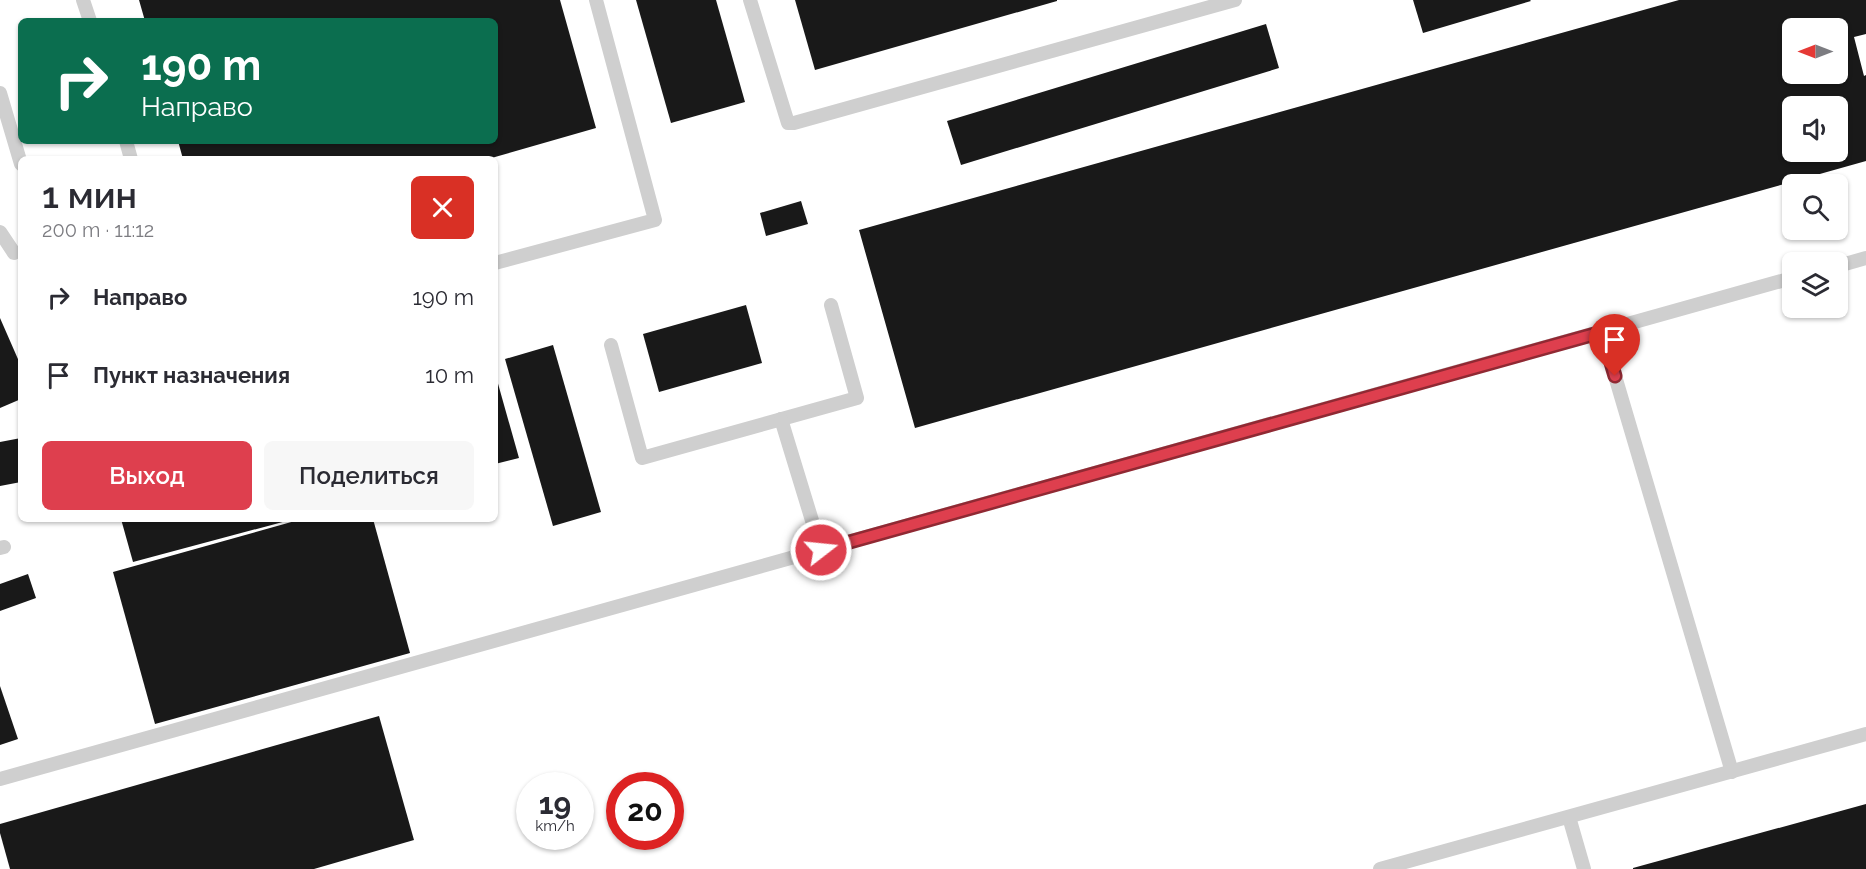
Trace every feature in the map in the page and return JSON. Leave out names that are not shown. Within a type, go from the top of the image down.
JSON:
[{"type":"lane","points":[[83,0],[89,18]]},
{"type":"lane","points":[[498,262],[655,220],[596,0]]},
{"type":"lane","points":[[750,0],[788,123],[1235,0]]},
{"type":"lane","points":[[0,93],[19,156]]},
{"type":"lane","points":[[0,232],[14,253]]},
{"type":"lane","points":[[1848,263],[1866,258]]},
{"type":"lane","points":[[0,779],[1782,281]]},
{"type":"lane","points":[[611,345],[642,458],[857,398],[831,305]]},
{"type":"lane","points":[[1602,332],[1732,772]]},
{"type":"lane","points":[[781,419],[821,550]]},
{"type":"lane","points":[[1380,869],[1866,735]]},
{"type":"lane","points":[[1569,817],[1584,869]]},
{"type":"building","points":[[139,0],[560,0],[596,128],[498,156],[182,156],[179,144],[498,144],[498,18],[144,18]]},
{"type":"building","points":[[636,0],[716,0],[745,102],[671,123]]},
{"type":"building","points":[[795,0],[1057,0],[1057,1],[815,70]]},
{"type":"building","points":[[1413,0],[1530,0],[1531,1],[1423,33]]},
{"type":"building","points":[[1679,0],[1866,0],[1866,34],[1854,37],[1864,76],[1866,75],[1866,161],[1820,174],[1782,174],[1782,185],[915,428],[859,230]]},
{"type":"building","points":[[1266,24],[1279,68],[961,165],[947,121]]},
{"type":"building","points":[[801,201],[808,224],[766,236],[760,213]]},
{"type":"building","points":[[746,305],[762,363],[659,392],[643,334]]},
{"type":"building","points":[[0,318],[18,359],[18,400],[0,408]]},
{"type":"building","points":[[553,345],[601,512],[553,526],[505,359]]},
{"type":"building","points":[[498,384],[519,458],[498,463]]},
{"type":"building","points":[[18,439],[18,483],[0,486],[0,442]]},
{"type":"building","points":[[122,522],[283,522],[133,562]]},
{"type":"building","points":[[291,522],[374,522],[410,653],[155,724],[113,572]]},
{"type":"building","points":[[28,574],[36,598],[0,611],[0,584]]},
{"type":"building","points":[[0,686],[18,739],[0,745]]},
{"type":"building","points":[[379,716],[414,840],[314,869],[10,869],[0,833],[0,824]]},
{"type":"building","points":[[1866,804],[1866,869],[1633,869],[1633,868]]},
{"type":"route","points":[[821,550],[1602,332],[1615,376]]}]
